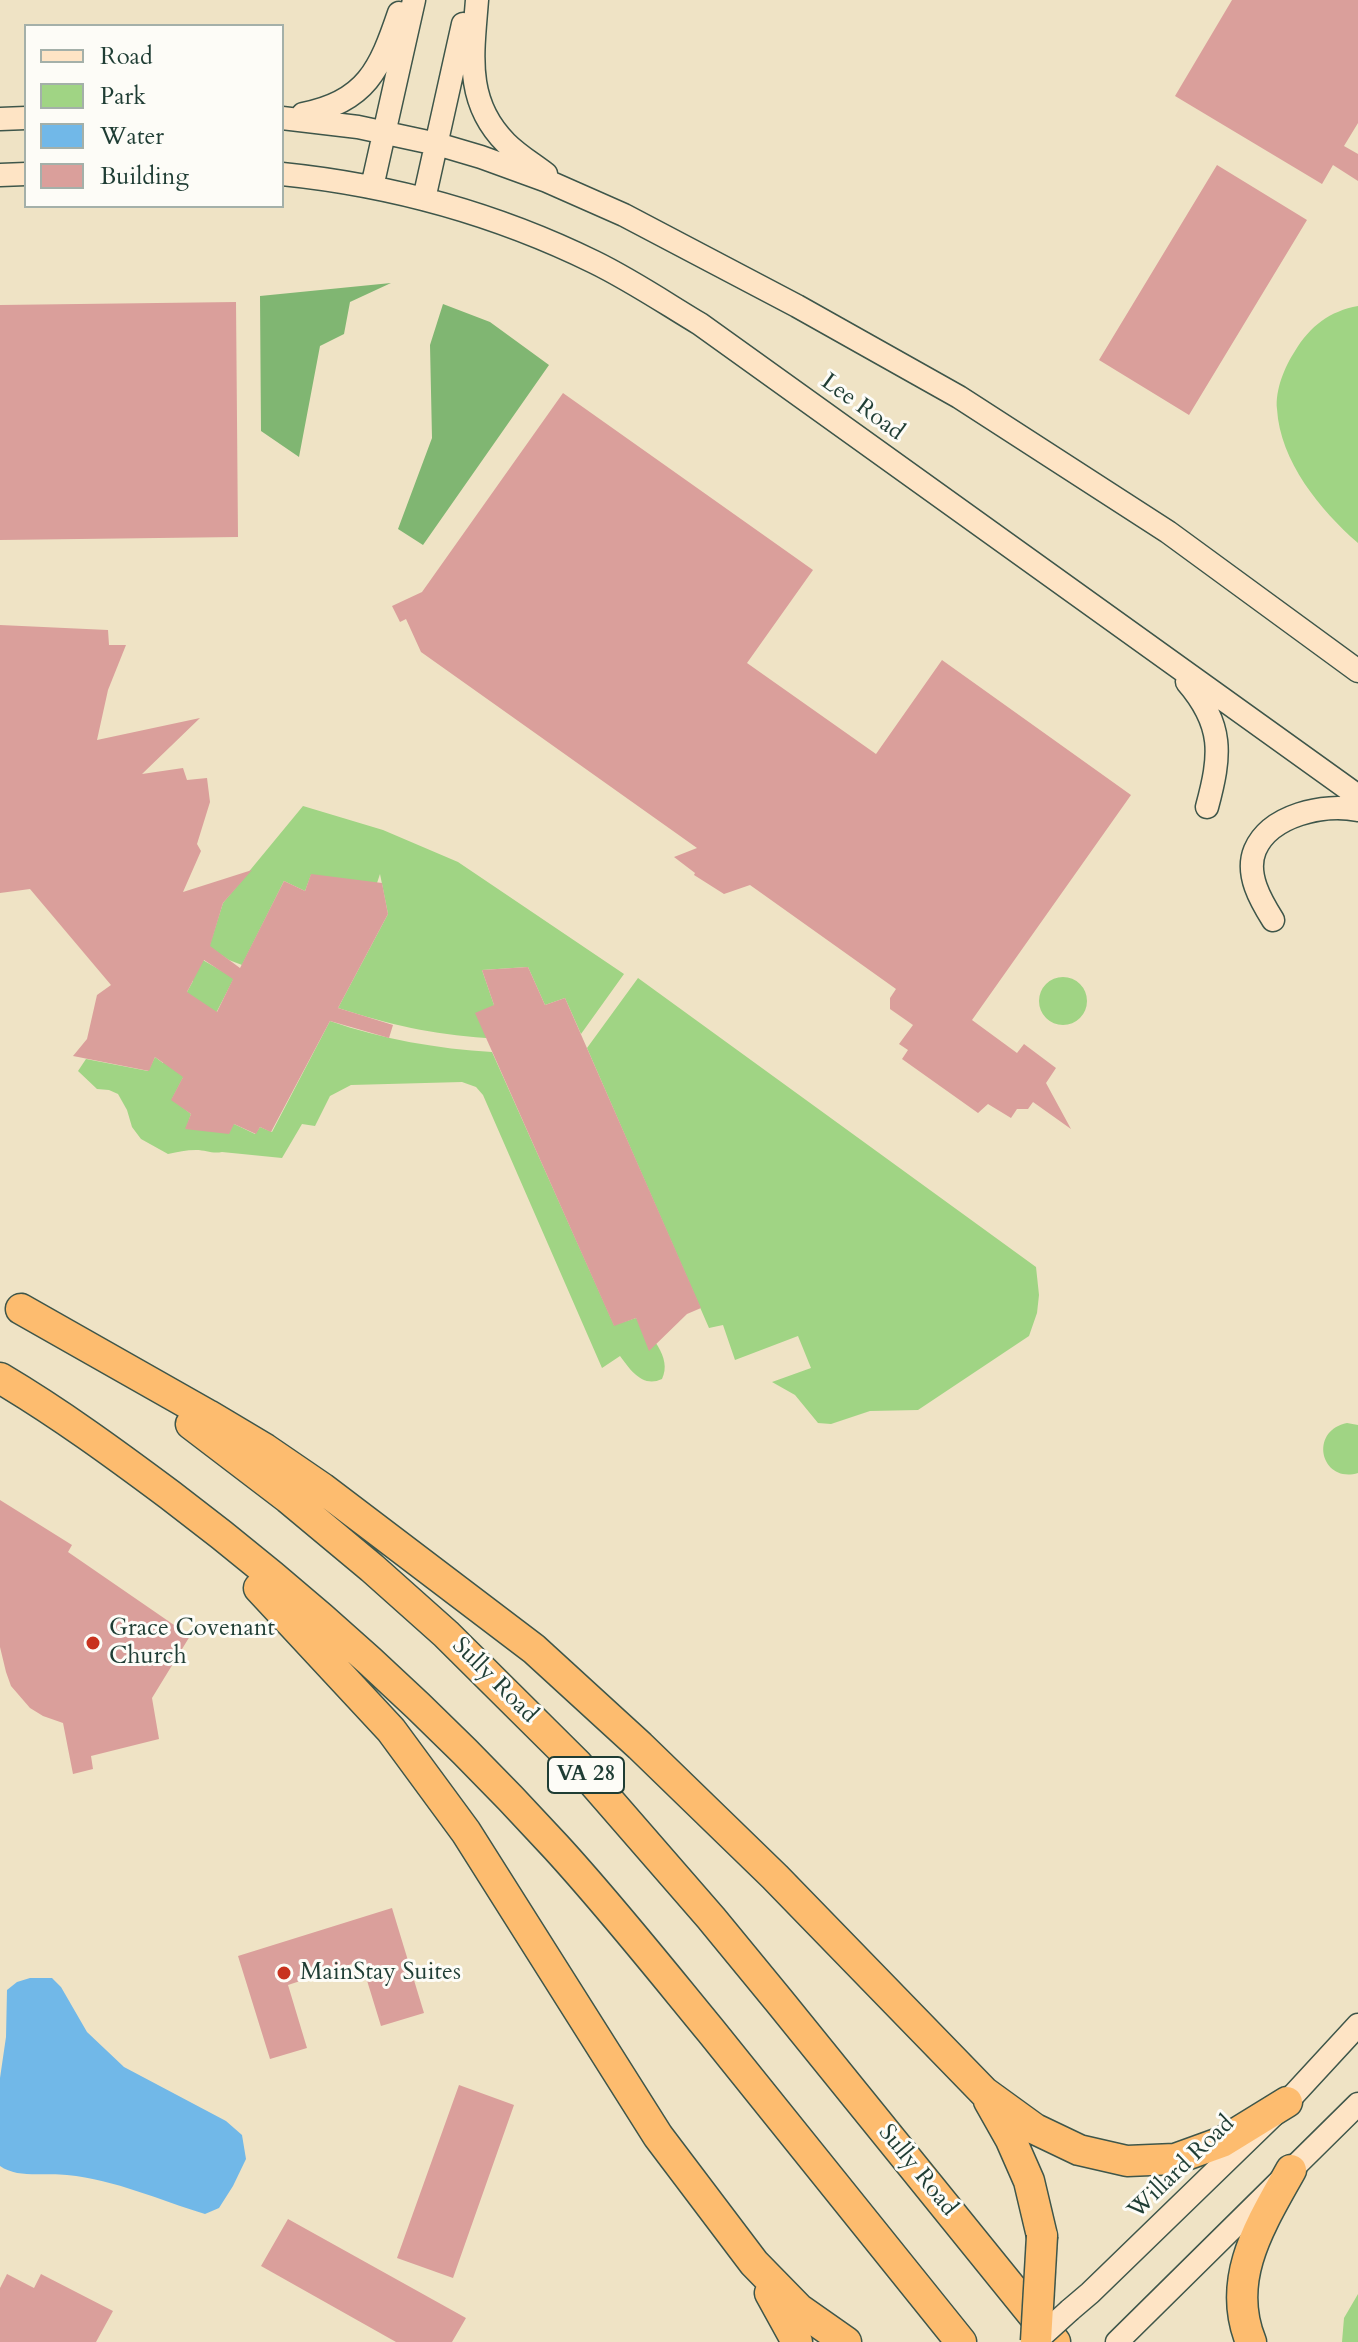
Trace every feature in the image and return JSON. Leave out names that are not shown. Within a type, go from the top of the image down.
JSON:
[{"type":"highway","points":[[10,1303],[265,1449],[322,1488],[534,1649],[775,1877],[984,2092],[1035,2129],[1079,2150],[1127,2161],[1175,2159],[1222,2142],[1287,2102]]},
{"type":"highway","name":"Sully Road","points":[[10,1303],[97,1358],[288,1498],[425,1615],[514,1700],[578,1765],[711,1918],[1056,2342]]},
{"type":"highway","name":"VA 28","points":[[0,1378],[71,1423],[188,1508],[266,1571],[396,1683],[479,1766],[634,1936],[961,2342]]},
{"type":"highway","points":[[71,1423],[178,1513],[271,1599],[391,1730],[466,1832],[658,2136],[754,2263],[799,2309],[846,2342]]},
{"type":"highway","points":[[984,2092],[1011,2140],[1029,2181],[1042,2236],[1036,2342]]},
{"type":"highway","points":[[1251,2342],[1244,2326],[1242,2285],[1253,2240],[1291,2170]]},
{"type":"highway","points":[[754,2263],[797,2342]]},
{"type":"highway","points":[[1056,2342],[1080,2302]]},
{"type":"street","points":[[284,118],[334,106],[363,87],[381,59],[403,0]]},
{"type":"street","points":[[372,187],[414,0]]},
{"type":"street","points":[[424,199],[468,0]]},
{"type":"street","points":[[477,0],[473,75],[483,110],[507,144],[570,192]]},
{"type":"street","points":[[0,119],[24,118]]},
{"type":"street","points":[[284,118],[383,131],[437,144],[481,157],[624,215],[959,397],[1168,532],[1358,671]]},
{"type":"street","points":[[0,175],[24,174]]},
{"type":"street","name":"Lee Road","points":[[284,174],[372,187],[500,222],[594,262],[649,292],[700,324],[1358,796]]},
{"type":"street","points":[[1168,660],[1201,698],[1217,736],[1216,776],[1207,807]]},
{"type":"street","points":[[1273,920],[1256,889],[1253,862],[1256,849],[1275,826],[1300,813],[1358,810]]},
{"type":"street","name":"Willard Road","points":[[1036,2342],[1287,2102],[1358,2025]]},
{"type":"street","points":[[1121,2337],[1358,2104]]},
{"type":"green space","points":[[391,283],[350,302],[344,334],[320,346],[299,457],[261,431],[260,296]]},
{"type":"green space","points":[[443,304],[490,322],[549,365],[423,545],[398,529],[432,438],[430,345]]},
{"type":"green space","points":[[1358,306],[1358,543],[1316,500],[1294,466],[1280,428],[1277,402],[1284,371],[1307,334],[1330,316]]},
{"type":"green space","points":[[303,806],[383,830],[458,862],[624,974],[581,1034],[565,998],[545,1005],[528,967],[482,970],[494,1005],[486,1038],[411,1028],[338,1008],[388,914],[380,874],[376,886],[311,875],[305,891],[284,881],[242,965],[229,960],[209,947],[223,903]]},
{"type":"green space","points":[[201,959],[234,978],[172,1099],[191,1114],[186,1129],[234,1124],[255,1134],[260,1127],[272,1132],[330,1021],[410,1042],[492,1052],[614,1325],[636,1318],[662,1354],[665,1371],[662,1379],[643,1380],[620,1356],[602,1368],[483,1095],[476,1087],[462,1082],[351,1085],[330,1096],[315,1126],[302,1124],[282,1158],[196,1150],[168,1154],[141,1139],[132,1127],[118,1094],[97,1089],[78,1071],[86,1059],[148,1071],[155,1057],[163,1063],[193,981],[190,978]]},
{"type":"green space","points":[[1063,977],[1080,984],[1087,1001],[1080,1018],[1063,1025],[1046,1018],[1039,1001],[1046,984]]},
{"type":"green space","points":[[638,978],[1036,1267],[1039,1295],[1029,1336],[918,1410],[870,1411],[831,1424],[818,1423],[795,1395],[772,1382],[811,1368],[798,1336],[735,1360],[723,1325],[709,1328],[587,1048]]},
{"type":"green space","points":[[1347,1423],[1358,1425],[1358,1473],[1335,1471],[1324,1455],[1327,1436]]},
{"type":"green space","points":[[1358,2294],[1358,2342],[1342,2342],[1344,2318]]},
{"type":"water","points":[[30,1978],[52,1978],[61,1987],[87,2032],[124,2067],[226,2121],[242,2135],[246,2159],[219,2208],[205,2214],[103,2181],[67,2175],[24,2174],[0,2166],[0,2078],[6,2037],[7,1990],[17,1982]]},
{"type":"building","points":[[1232,0],[1358,0],[1358,123],[1344,146],[1358,154],[1358,181],[1333,165],[1322,184],[1175,96]]},
{"type":"building","points":[[1217,165],[1307,220],[1189,415],[1099,360]]},
{"type":"building","points":[[236,302],[238,537],[0,540],[0,305]]},
{"type":"building","points":[[563,393],[813,570],[747,663],[876,754],[942,660],[1131,795],[972,1020],[1017,1053],[1024,1044],[1056,1068],[1046,1083],[1071,1129],[1033,1102],[1028,1109],[1017,1109],[1011,1118],[988,1104],[978,1113],[902,1059],[908,1050],[899,1044],[913,1025],[890,1009],[890,998],[896,989],[750,885],[724,894],[694,875],[674,857],[697,848],[421,652],[406,619],[400,622],[392,606],[422,592]]},
{"type":"building","points":[[0,625],[108,630],[109,645],[126,645],[108,690],[97,740],[200,718],[142,774],[183,768],[187,780],[207,778],[210,802],[197,844],[201,851],[183,892],[252,870],[223,903],[210,946],[240,968],[284,881],[305,891],[311,874],[382,883],[388,914],[338,1008],[393,1025],[389,1038],[330,1021],[271,1132],[260,1127],[256,1134],[234,1124],[229,1134],[185,1129],[191,1114],[171,1100],[183,1077],[155,1057],[149,1071],[73,1056],[87,1039],[97,995],[111,985],[30,889],[0,893]],"holes":[[[204,960],[233,979],[217,1012],[187,992]]]},
{"type":"building","points":[[528,967],[545,1005],[565,998],[701,1308],[687,1314],[649,1351],[636,1318],[614,1326],[475,1013],[494,1005],[482,970]]},
{"type":"building","name":"Grace Covenant Church","points":[[0,1500],[72,1545],[68,1552],[190,1636],[152,1698],[159,1739],[91,1756],[93,1769],[73,1774],[63,1723],[30,1708],[11,1686],[0,1647]]},
{"type":"building","name":"MainStay Suites","points":[[392,1908],[424,2013],[381,2026],[361,1961],[288,1985],[307,2048],[270,2059],[238,1956]]},
{"type":"building","points":[[459,2085],[514,2105],[453,2278],[397,2258]]},
{"type":"building","points":[[288,2219],[466,2318],[452,2342],[396,2342],[261,2266]]},
{"type":"building","points":[[7,2274],[34,2288],[41,2274],[113,2311],[96,2342],[0,2342],[0,2288]]},
{"type":"place","name":"Grace Covenant Church","points":[[93,1643]]},
{"type":"place","name":"MainStay Suites","points":[[284,1973]]}]
